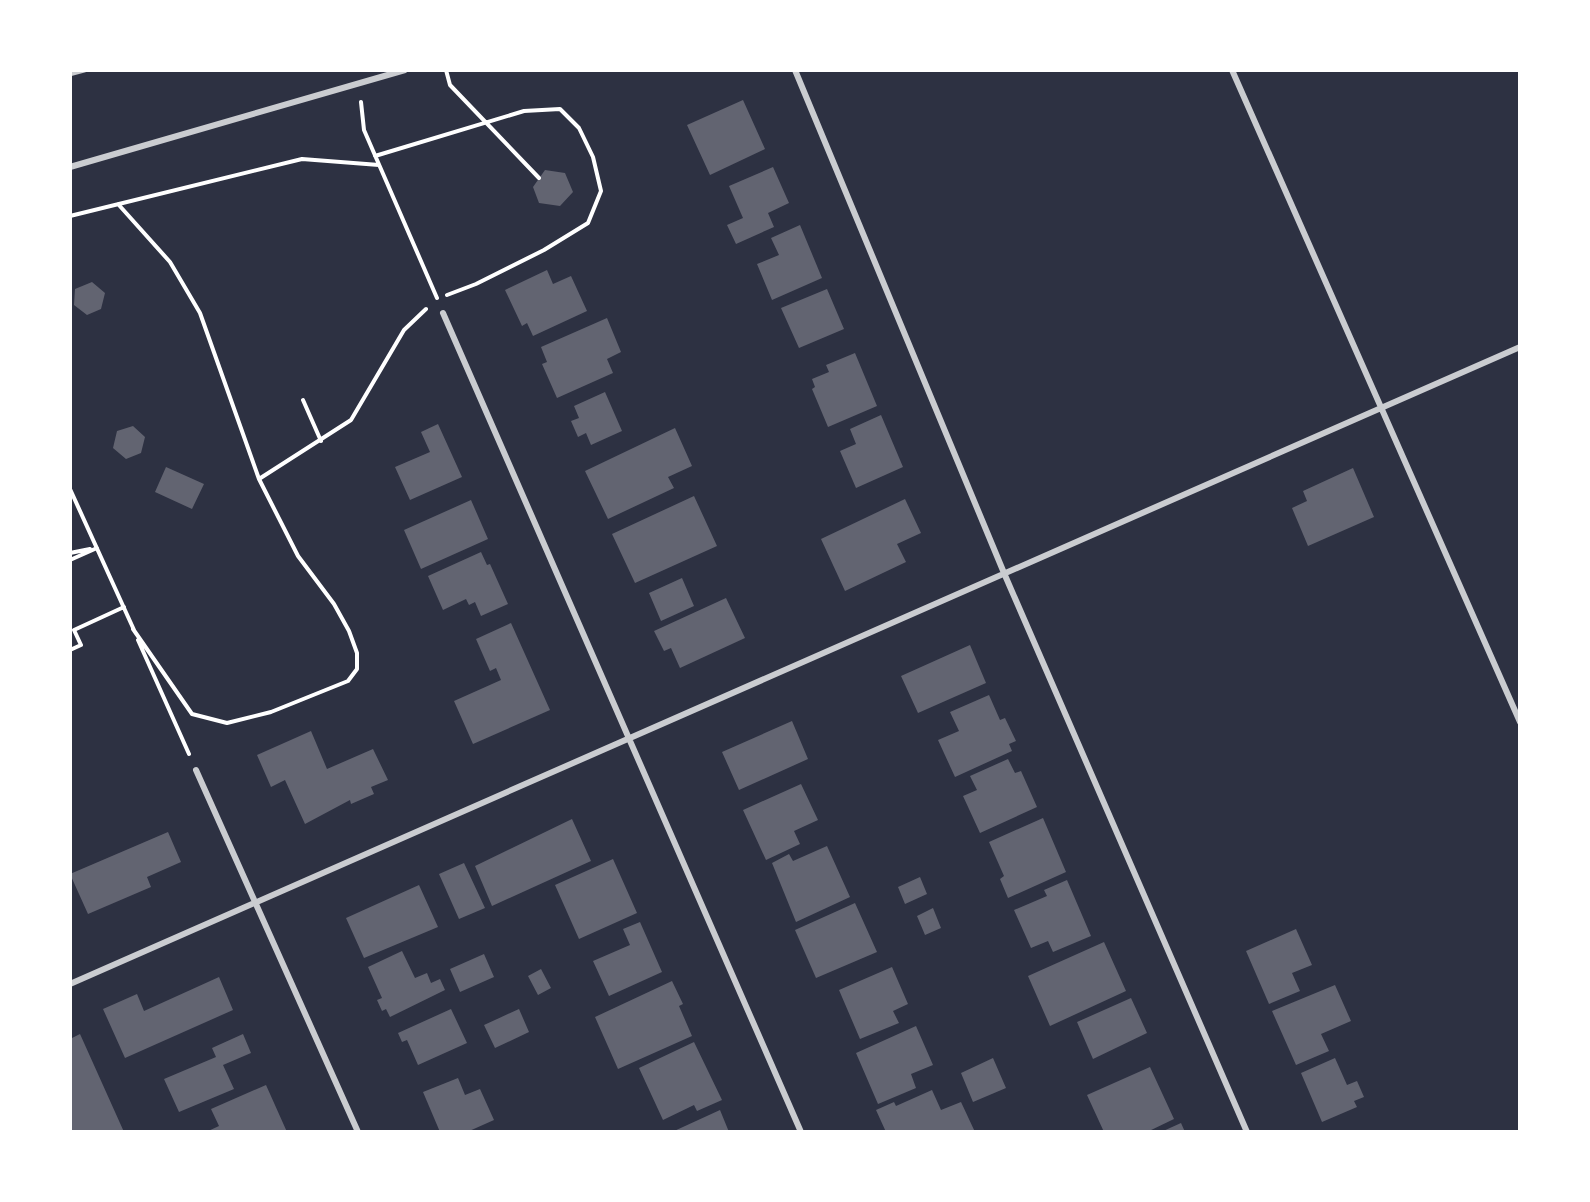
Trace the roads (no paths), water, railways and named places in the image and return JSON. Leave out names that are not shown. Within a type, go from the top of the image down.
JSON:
[{"type":"street","points":[[70,167],[405,70]]},
{"type":"street","points":[[795,70],[1004,573],[1247,1131]]},
{"type":"street","points":[[1232,70],[1520,722]]},
{"type":"street","points":[[443,313],[801,1131]]},
{"type":"street","points":[[70,984],[1520,347]]},
{"type":"street","points":[[196,770],[358,1131]]},
{"type":"lane","points":[[70,74],[85,70]]}]
